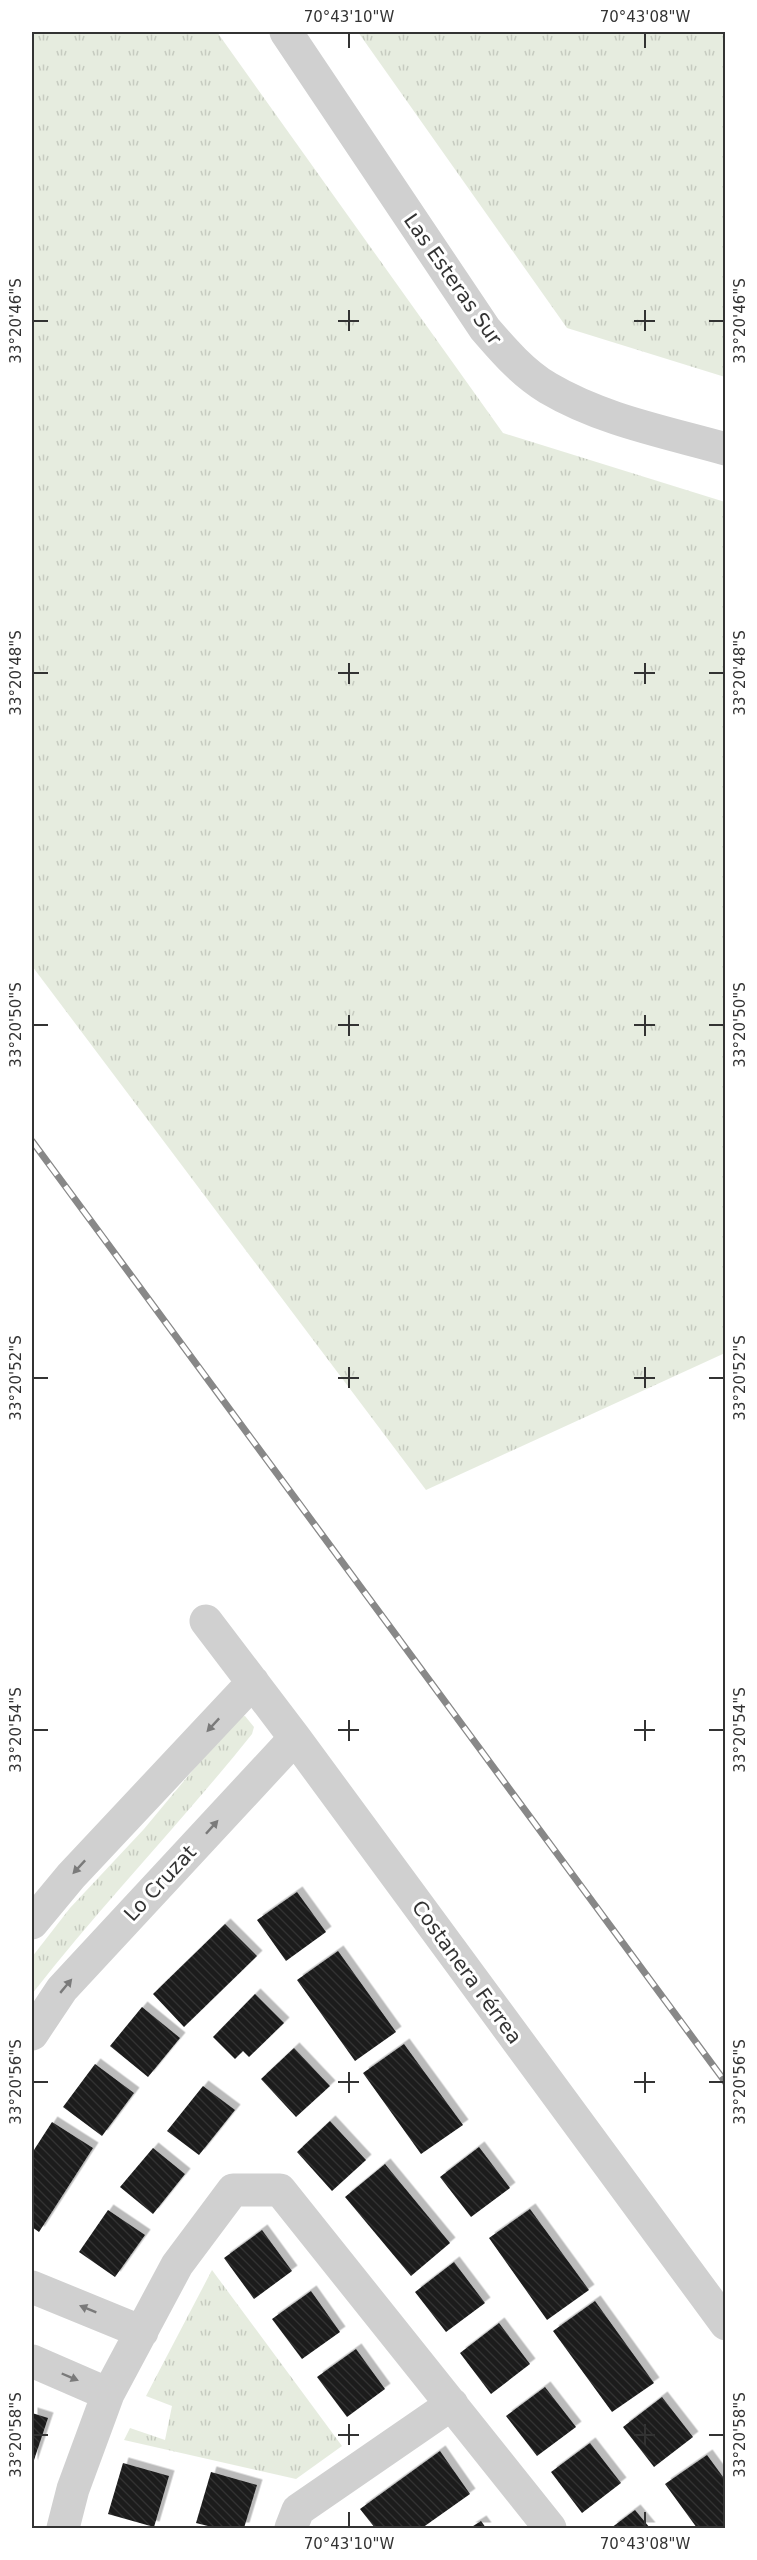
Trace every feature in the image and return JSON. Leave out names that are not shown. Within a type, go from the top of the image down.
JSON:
[{"type":"street","name":"Las Esteras Sur","points":[[286,32],[485,329],[525,371],[581,405],[726,449]]},
{"type":"street","name":"Costanera Férrea","points":[[207,1621],[726,2324]]},
{"type":"street","points":[[32,1923],[71,1876],[253,1682]]},
{"type":"street","name":"Lo Cruzat","points":[[32,2034],[62,1989],[295,1738]]},
{"type":"street","points":[[63,2529],[73,2489],[108,2394],[177,2265],[233,2190],[280,2190],[550,2529]]},
{"type":"street","points":[[32,2287],[142,2332]]},
{"type":"street","points":[[32,2361],[108,2394]]},
{"type":"street","points":[[291,2529],[298,2510],[452,2404]]},
{"type":"green space","points":[[32,32],[217,32],[503,433],[725,502],[725,1353],[426,1490],[32,966]]},
{"type":"green space","points":[[358,32],[725,32],[725,377],[567,328]]},
{"type":"green space","points":[[245,1716],[254,1727],[252,1734],[32,1994],[32,1957],[70,1908],[144,1829],[237,1717]]},
{"type":"green space","points":[[212,2270],[342,2446],[296,2479],[124,2440],[130,2428],[165,2440],[172,2406],[146,2396]]},
{"type":"building","points":[[297,1892],[326,1932],[286,1961],[257,1920]]},
{"type":"building","points":[[225,1924],[257,1956],[184,2027],[153,1994]]},
{"type":"building","points":[[338,1951],[396,2032],[355,2061],[297,1980]]},
{"type":"building","points":[[255,1994],[284,2023],[249,2057],[243,2051],[235,2059],[213,2037]]},
{"type":"building","points":[[142,2007],[180,2038],[148,2077],[110,2046]]},
{"type":"building","points":[[404,2044],[463,2125],[421,2154],[363,2073]]},
{"type":"building","points":[[294,2048],[330,2086],[296,2117],[261,2079]]},
{"type":"building","points":[[95,2064],[134,2093],[102,2136],[63,2107]]},
{"type":"building","points":[[203,2086],[235,2110],[199,2155],[167,2131]]},
{"type":"building","points":[[330,2121],[366,2160],[332,2191],[297,2152]]},
{"type":"building","points":[[52,2122],[93,2148],[39,2232],[32,2227],[32,2153]]},
{"type":"building","points":[[479,2147],[510,2188],[471,2217],[440,2177]]},
{"type":"building","points":[[153,2148],[185,2174],[153,2214],[120,2187]]},
{"type":"building","points":[[385,2164],[450,2243],[411,2276],[345,2197]]},
{"type":"building","points":[[530,2209],[589,2290],[547,2320],[489,2238]]},
{"type":"building","points":[[108,2210],[145,2235],[115,2277],[79,2252]]},
{"type":"building","points":[[262,2230],[292,2271],[254,2299],[224,2258]]},
{"type":"building","points":[[454,2262],[485,2303],[446,2332],[415,2292]]},
{"type":"building","points":[[311,2291],[340,2332],[302,2359],[272,2319]]},
{"type":"building","points":[[595,2301],[654,2383],[612,2412],[553,2331]]},
{"type":"building","points":[[499,2323],[530,2364],[491,2394],[460,2353]]},
{"type":"building","points":[[356,2349],[385,2389],[347,2417],[317,2377]]},
{"type":"building","points":[[545,2387],[576,2427],[537,2456],[506,2416]]},
{"type":"building","points":[[662,2397],[693,2437],[654,2467],[623,2427]]},
{"type":"building","points":[[32,2413],[48,2418],[32,2466]]},
{"type":"building","points":[[590,2443],[621,2483],[582,2513],[551,2472]]},
{"type":"building","points":[[440,2451],[470,2494],[422,2528],[375,2528],[360,2509]]},
{"type":"building","points":[[707,2455],[726,2481],[726,2528],[697,2528],[665,2484]]},
{"type":"building","points":[[123,2463],[169,2476],[154,2527],[108,2514]]},
{"type":"building","points":[[211,2472],[257,2485],[244,2528],[216,2528],[196,2523]]},
{"type":"building","points":[[635,2510],[650,2528],[611,2528]]},
{"type":"building","points":[[481,2521],[486,2528],[470,2528]]},
{"type":"railway","points":[[32,1141],[726,2083]]}]
